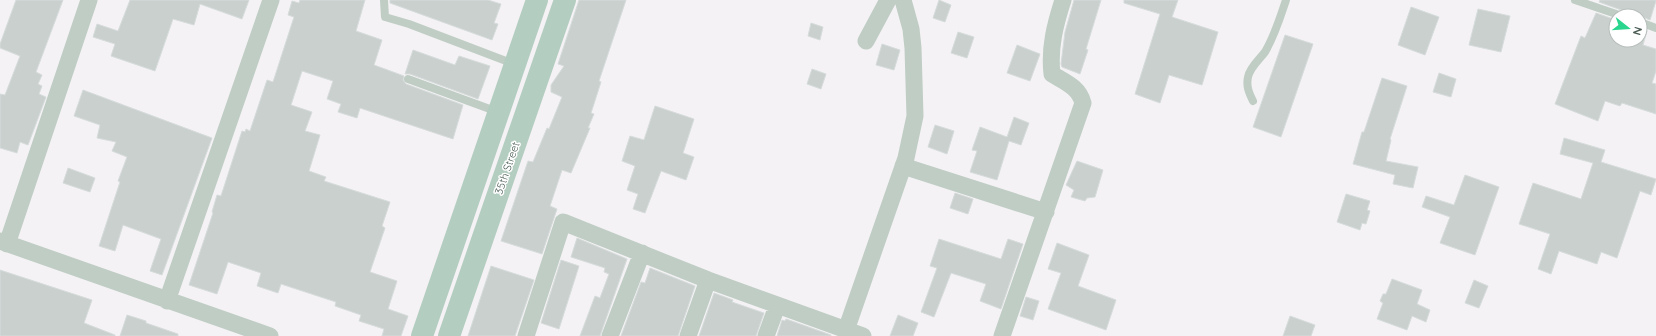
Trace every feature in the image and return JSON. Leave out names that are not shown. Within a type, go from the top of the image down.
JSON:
[{"type":"main road","points":[[422,336],[537,0]]},
{"type":"main road","name":"35th Street","points":[[449,336],[565,0]]},
{"type":"street","points":[[89,0],[4,242],[167,301],[270,336]]},
{"type":"street","points":[[167,301],[271,0]]},
{"type":"street","points":[[866,41],[888,0]]},
{"type":"street","points":[[845,333],[904,166],[915,116],[913,48],[911,29],[903,0]]},
{"type":"street","points":[[1002,336],[1083,103],[1081,95],[1076,89],[1052,74],[1051,50],[1056,21],[1063,0]]},
{"type":"street","points":[[904,166],[1046,212]]},
{"type":"street","points":[[526,336],[563,222],[845,333],[863,336]]},
{"type":"street","points":[[610,336],[642,253]]},
{"type":"street","points":[[688,336],[708,280]]},
{"type":"street","points":[[766,336],[777,306]]},
{"type":"lane","points":[[384,0],[386,17],[515,64]]},
{"type":"lane","points":[[1253,101],[1247,85],[1248,76],[1251,68],[1264,53],[1276,32],[1286,0]]},
{"type":"lane","points":[[1575,0],[1608,11]]},
{"type":"lane","points":[[408,79],[499,112]]},
{"type":"building","points":[[16,0],[63,0],[36,72],[42,75],[38,84],[42,86],[39,94],[46,97],[28,145],[20,142],[17,153],[0,148],[0,94],[5,95],[20,56],[0,48],[0,44]]},
{"type":"building","points":[[130,0],[249,0],[242,19],[200,4],[194,25],[173,19],[155,71],[111,56],[115,44],[93,37],[97,24],[118,31]]},
{"type":"building","points":[[300,0],[365,0],[356,31],[382,40],[374,65],[404,76],[403,80],[406,84],[463,105],[453,139],[360,108],[357,118],[338,112],[341,104],[327,99],[333,81],[302,71],[291,105],[312,112],[305,131],[320,135],[309,171],[326,177],[324,181],[390,202],[382,226],[385,228],[370,272],[397,281],[388,309],[408,316],[401,336],[382,336],[384,329],[359,321],[361,315],[335,306],[336,302],[281,284],[278,293],[257,286],[261,273],[228,262],[217,294],[189,285],[213,213],[217,195],[221,196],[242,131],[245,132],[246,129],[250,131],[267,80],[273,82],[294,17],[288,15],[292,1],[299,3]]},
{"type":"building","points":[[390,0],[488,0],[501,4],[494,23],[498,24],[492,40],[390,3]]},
{"type":"building","points":[[579,0],[626,0],[599,81],[601,82],[591,113],[594,114],[588,128],[590,128],[571,173],[562,170],[550,206],[557,209],[542,254],[501,241],[528,161],[533,162],[562,97],[551,92],[551,85],[564,66],[558,64]]},
{"type":"building","points":[[939,0],[951,5],[945,22],[933,18]]},
{"type":"building","points":[[1074,0],[1101,0],[1080,74],[1062,67],[1061,64],[1065,32]]},
{"type":"building","points":[[1124,0],[1178,0],[1172,17],[1218,32],[1202,85],[1169,75],[1160,103],[1135,94],[1160,14],[1124,3]]},
{"type":"building","points":[[1600,0],[1656,0],[1650,20],[1648,19],[1648,8],[1616,8],[1599,2]]},
{"type":"building","points":[[1411,7],[1439,17],[1425,55],[1398,45]]},
{"type":"building","points":[[1478,9],[1510,16],[1501,52],[1469,45]]},
{"type":"building","points":[[1596,13],[1608,17],[1608,48],[1648,48],[1648,47],[1656,49],[1656,71],[1652,83],[1656,84],[1656,114],[1622,103],[1620,106],[1605,101],[1598,121],[1555,104],[1581,36],[1585,38]]},
{"type":"building","points":[[811,23],[823,27],[820,40],[808,36]]},
{"type":"building","points":[[958,32],[974,37],[967,58],[951,53]]},
{"type":"building","points":[[1285,35],[1313,44],[1281,137],[1253,127]]},
{"type":"building","points":[[882,44],[900,50],[894,70],[876,65]]},
{"type":"building","points":[[1017,45],[1040,54],[1030,81],[1007,73]]},
{"type":"building","points":[[413,50],[455,65],[459,56],[490,66],[478,99],[410,74],[405,74]]},
{"type":"building","points":[[812,69],[826,74],[821,89],[807,84]]},
{"type":"building","points":[[1439,73],[1456,79],[1451,97],[1433,92]]},
{"type":"building","points":[[1382,78],[1407,86],[1390,139],[1386,161],[1418,167],[1413,188],[1393,184],[1395,175],[1353,164],[1362,132],[1364,132]]},
{"type":"building","points":[[83,90],[212,138],[162,275],[150,271],[161,239],[123,225],[115,251],[99,246],[120,182],[118,181],[127,157],[112,151],[116,142],[97,138],[100,125],[74,116]]},
{"type":"building","points":[[655,106],[694,119],[683,153],[694,157],[686,180],[661,171],[645,213],[633,209],[638,194],[627,190],[635,166],[622,161],[630,136],[644,140]]},
{"type":"building","points":[[1014,117],[1029,123],[1021,145],[1009,141],[997,180],[970,172],[977,151],[972,150],[980,127],[1007,137]]},
{"type":"building","points":[[935,125],[954,131],[947,154],[928,147]]},
{"type":"building","points":[[1564,138],[1605,150],[1601,162],[1656,179],[1651,195],[1640,191],[1617,258],[1601,252],[1597,264],[1559,251],[1551,274],[1538,269],[1550,234],[1519,224],[1533,183],[1581,199],[1593,163],[1560,154]]},
{"type":"building","points":[[1077,161],[1103,170],[1095,197],[1087,198],[1085,201],[1071,197],[1074,190],[1066,185]]},
{"type":"building","points":[[68,168],[95,178],[90,192],[63,183]]},
{"type":"building","points":[[1465,175],[1499,187],[1475,255],[1440,243],[1450,217],[1422,207],[1426,196],[1454,205]]},
{"type":"building","points":[[955,193],[973,199],[968,214],[950,208]]},
{"type":"building","points":[[1346,194],[1370,201],[1367,210],[1370,211],[1366,224],[1362,223],[1360,230],[1337,222]]},
{"type":"building","points":[[577,238],[627,259],[600,336],[580,336],[595,296],[600,298],[609,274],[604,272],[605,268],[571,257]]},
{"type":"building","points":[[939,239],[1001,259],[1008,239],[1023,244],[1001,309],[980,301],[986,284],[951,273],[934,317],[921,312],[937,268],[930,266]]},
{"type":"building","points":[[1057,243],[1089,255],[1078,286],[1116,300],[1106,330],[1048,309],[1061,273],[1048,269]]},
{"type":"building","points":[[561,260],[579,266],[559,329],[541,323]]},
{"type":"building","points":[[491,266],[534,280],[515,336],[468,336]]},
{"type":"building","points":[[650,268],[695,286],[678,336],[621,336],[641,282],[645,283]]},
{"type":"building","points":[[0,270],[92,300],[84,323],[115,336],[0,336]]},
{"type":"building","points":[[1392,279],[1422,290],[1417,304],[1430,310],[1426,322],[1412,316],[1407,330],[1377,319],[1383,303],[1380,301],[1383,294],[1386,294]]},
{"type":"building","points":[[1474,280],[1488,286],[1479,308],[1465,303]]},
{"type":"building","points":[[714,293],[733,300],[732,302],[764,313],[756,336],[699,336]]},
{"type":"building","points":[[1026,297],[1039,301],[1033,320],[1020,316]]},
{"type":"building","points":[[127,315],[178,334],[178,336],[120,336]]},
{"type":"building","points":[[898,315],[918,323],[913,336],[890,336]]},
{"type":"building","points":[[1290,316],[1315,325],[1311,336],[1283,336]]},
{"type":"building","points":[[786,319],[831,336],[777,336],[782,320],[785,321]]}]
